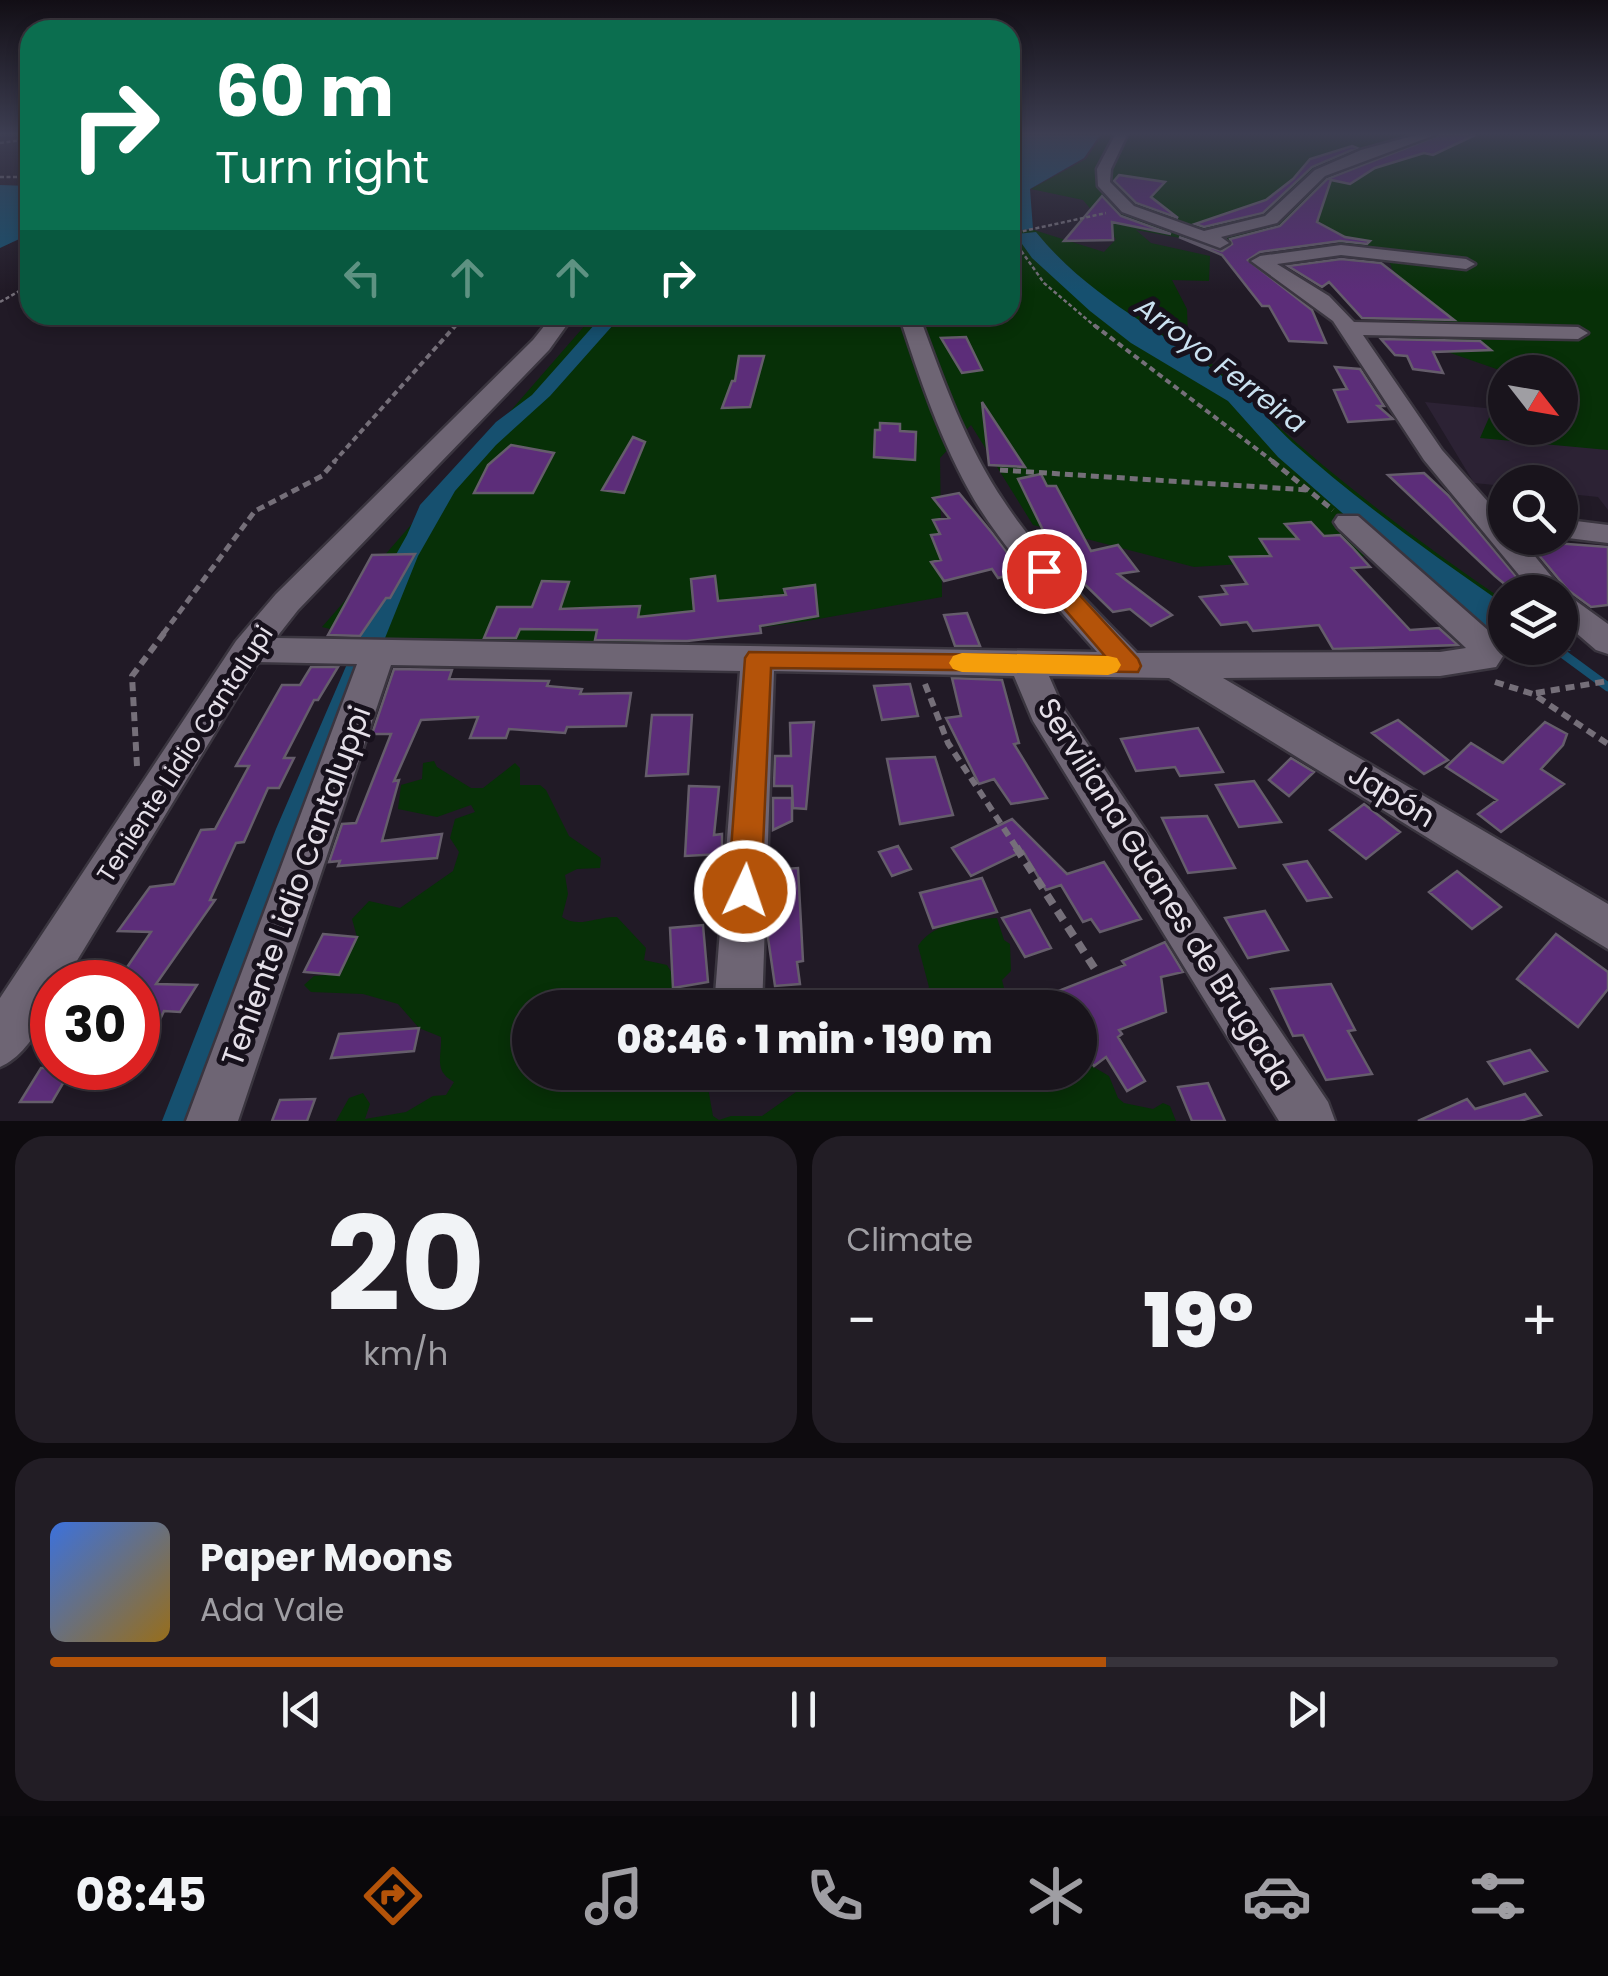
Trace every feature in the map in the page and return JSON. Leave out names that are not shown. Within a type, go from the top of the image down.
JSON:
[{"type":"street","points":[[1107,187],[1128,209],[1206,236],[1260,261],[1322,300],[1350,328],[1432,455],[1488,513]]},
{"type":"street","points":[[1206,236],[1271,220],[1304,187]]},
{"type":"street","points":[[1260,261],[1342,250],[1466,264]]},
{"type":"street","name":"Teniente Lidio Cantalupi","points":[[0,1042],[248,650],[287,602],[556,325]]},
{"type":"street","points":[[912,325],[940,404],[1004,524],[1128,666]]},
{"type":"street","points":[[1350,328],[1578,332]]},
{"type":"street","points":[[248,650],[1128,666],[1440,664],[1484,658],[1488,653],[1486,646],[1348,522]]},
{"type":"street","points":[[1578,530],[1608,534]]},
{"type":"street","points":[[1522,555],[1537,575]]},
{"type":"street","points":[[1578,617],[1608,642]]},
{"type":"street","name":"Teniente Lidio Cantaluppi","points":[[212,1121],[380,651]]},
{"type":"street","points":[[739,990],[758,658]]},
{"type":"street","name":"Serviliana Guanes de Brugada","points":[[1027,664],[1046,711],[1309,1121]]},
{"type":"street","name":"Japón","points":[[1175,666],[1608,928]]},
{"type":"path","points":[[1020,233],[1128,209]]},
{"type":"path","points":[[1020,247],[1044,283],[1115,343],[1190,396],[1348,522]]},
{"type":"path","points":[[137,767],[132,676],[254,510],[322,476],[455,325]]},
{"type":"path","points":[[972,469],[1308,490]]},
{"type":"path","points":[[918,662],[948,743],[1096,972]]},
{"type":"path","points":[[1440,664],[1533,694],[1608,744]]},
{"type":"path","points":[[1533,694],[1608,681]]},
{"type":"shaded area","points":[[1608,393],[1608,510],[1598,497],[1578,495],[1578,465],[1488,465],[1488,484],[1474,483],[1425,402],[1488,408],[1488,445],[1578,445],[1578,415]]},
{"type":"green space","points":[[1608,187],[1608,450],[1555,445],[1578,445],[1578,355],[1488,355],[1488,366],[1393,333],[1431,308],[1392,269],[1387,255],[1313,236],[1213,244],[1136,230],[1151,243],[1210,256],[1209,281],[1172,280],[1187,309],[1188,339],[1261,411],[1339,479],[1488,589],[1488,627],[1368,556],[1194,567],[1033,525],[971,425],[940,458],[942,597],[807,621],[484,666],[322,627],[585,325],[1020,325],[1020,231],[1034,230],[1104,252],[1116,239],[1083,200],[1031,189]]},
{"type":"green space","points":[[1488,420],[1488,439],[1480,438]]},
{"type":"green space","points":[[434,761],[437,767],[471,788],[483,788],[515,763],[520,768],[520,785],[540,785],[546,790],[569,836],[601,858],[600,868],[577,869],[565,875],[568,894],[562,917],[582,922],[617,917],[646,948],[644,960],[667,965],[673,975],[669,990],[512,990],[512,1090],[708,1090],[713,1116],[719,1120],[762,1116],[796,1090],[1097,1090],[1097,1069],[1109,1076],[1124,1103],[1153,1109],[1163,1103],[1170,1106],[1176,1121],[336,1121],[349,1098],[363,1093],[370,1104],[365,1119],[406,1112],[433,1096],[446,1095],[454,1082],[441,1068],[441,1037],[419,1028],[398,1004],[363,994],[311,992],[304,985],[314,976],[339,974],[357,937],[352,919],[369,901],[400,908],[453,871],[459,852],[450,838],[455,819],[475,812],[471,805],[437,817],[398,809],[401,785],[422,779],[423,763]]},
{"type":"green space","points":[[997,918],[1004,940],[1010,944],[1011,971],[1002,980],[1004,990],[927,990],[918,946],[933,931]]},
{"type":"water","points":[[0,187],[20,187],[20,239],[0,248]]},
{"type":"water","points":[[1020,187],[1033,187],[1033,229],[1020,230]]},
{"type":"water","points":[[1036,232],[1081,278],[1234,385],[1344,486],[1488,593],[1488,640],[1278,457],[1228,401],[1131,343],[1032,258],[1020,241],[1020,234]]},
{"type":"water","points":[[594,325],[613,325],[550,396],[496,445],[455,491],[418,556],[385,638],[349,638],[420,505],[496,422],[532,395]]},
{"type":"water","points":[[350,657],[368,659],[199,1121],[162,1121],[276,829]]},
{"type":"building","points":[[1120,187],[1160,187],[1151,197],[1178,218],[1136,203]]},
{"type":"building","points":[[1282,187],[1290,187],[1263,213],[1204,227],[1195,224],[1266,200]]},
{"type":"building","points":[[1319,187],[1329,187],[1317,222],[1345,237],[1370,241],[1260,252],[1248,260],[1312,310],[1326,343],[1289,341],[1269,306],[1262,306],[1222,255],[1179,237],[1222,251],[1232,244],[1230,239],[1280,226]]},
{"type":"building","points":[[1102,196],[1121,216],[1171,234],[1112,222],[1113,240],[1064,241]]},
{"type":"building","points":[[1341,259],[1381,263],[1454,320],[1362,318],[1329,282],[1322,287],[1288,266]]},
{"type":"building","points":[[966,337],[982,370],[962,373],[941,338]]},
{"type":"building","points":[[1381,339],[1480,341],[1491,350],[1433,352],[1443,373],[1413,369],[1407,356],[1395,355]]},
{"type":"building","points":[[739,356],[764,356],[750,407],[722,408],[735,381]]},
{"type":"building","points":[[1335,367],[1360,369],[1384,406],[1378,406],[1393,419],[1348,422],[1334,390],[1347,389]]},
{"type":"building","points":[[982,402],[1025,467],[989,465]]},
{"type":"building","points":[[880,423],[900,424],[900,431],[916,432],[915,460],[874,457],[875,430],[880,430]]},
{"type":"building","points":[[633,437],[645,442],[624,493],[602,490]]},
{"type":"building","points":[[511,445],[554,453],[533,493],[474,493],[488,465]]},
{"type":"building","points":[[1424,473],[1488,543],[1488,555],[1498,555],[1515,575],[1494,575],[1388,475]]},
{"type":"building","points":[[1041,474],[1047,486],[1056,486],[1091,551],[1118,545],[1138,571],[1118,574],[1172,615],[1151,626],[1130,609],[1113,612],[1068,568],[1062,569],[1018,479]]},
{"type":"building","points":[[959,493],[1022,572],[998,578],[992,569],[944,581],[931,562],[941,560],[931,535],[940,534],[933,520],[949,518],[933,498]]},
{"type":"building","points":[[1311,522],[1324,536],[1340,535],[1352,547],[1370,567],[1352,568],[1410,630],[1439,628],[1458,645],[1333,649],[1319,625],[1253,631],[1247,622],[1221,625],[1200,597],[1227,594],[1222,586],[1247,584],[1230,557],[1271,556],[1260,539],[1298,539],[1285,524]]},
{"type":"building","points":[[1578,545],[1608,547],[1608,605],[1591,607],[1578,597],[1578,575],[1555,575],[1539,555],[1578,555]]},
{"type":"building","points":[[415,554],[390,598],[386,598],[360,636],[328,635],[372,555]]},
{"type":"building","points":[[715,576],[718,601],[786,595],[784,589],[815,585],[818,616],[760,626],[761,633],[687,641],[595,640],[597,630],[520,629],[516,638],[484,638],[497,607],[532,607],[542,581],[569,582],[560,609],[640,606],[638,617],[694,611],[691,579]]},
{"type":"building","points":[[967,613],[980,646],[955,646],[944,615]]},
{"type":"building","points":[[311,667],[338,667],[318,700],[314,700],[284,758],[294,758],[279,788],[268,788],[244,842],[236,843],[210,900],[215,900],[160,978],[160,960],[132,960],[151,932],[118,931],[150,887],[174,884],[201,830],[215,829],[249,766],[236,766],[282,685],[300,685]]},
{"type":"building","points":[[394,669],[452,670],[449,679],[549,681],[547,686],[582,689],[580,694],[631,693],[626,726],[567,727],[565,733],[509,729],[506,738],[470,738],[478,717],[421,720],[394,781],[399,780],[382,841],[442,834],[437,858],[338,866],[340,861],[329,862],[342,824],[356,823],[391,734],[372,734]]},
{"type":"building","points":[[952,678],[1002,680],[1019,743],[1014,744],[1047,798],[1011,804],[994,779],[979,784],[946,718],[961,716]]},
{"type":"building","points":[[910,684],[918,716],[882,720],[874,686]]},
{"type":"building","points":[[652,715],[692,715],[688,774],[646,776]]},
{"type":"building","points":[[1398,720],[1448,760],[1424,774],[1372,733]]},
{"type":"building","points":[[814,722],[806,809],[793,808],[792,786],[774,786],[775,756],[791,756],[790,723]]},
{"type":"building","points":[[1545,722],[1567,734],[1563,745],[1541,769],[1564,784],[1501,832],[1478,814],[1497,800],[1446,767],[1471,743],[1503,763]]},
{"type":"building","points":[[1198,728],[1223,772],[1180,776],[1175,767],[1136,771],[1121,739]]},
{"type":"building","points":[[935,757],[953,815],[900,824],[887,759]]},
{"type":"building","points":[[1291,758],[1314,772],[1289,796],[1269,780]]},
{"type":"building","points":[[1254,781],[1281,822],[1239,827],[1216,785]]},
{"type":"building","points":[[689,786],[719,787],[714,835],[722,834],[722,854],[685,856]]},
{"type":"building","points":[[773,798],[792,798],[792,821],[773,830]]},
{"type":"building","points":[[1364,804],[1400,832],[1366,859],[1330,830]]},
{"type":"building","points":[[1207,816],[1235,868],[1188,873],[1162,818]]},
{"type":"building","points":[[1012,819],[1067,874],[1104,862],[1141,919],[1100,932],[1091,919],[1083,922],[1061,885],[1046,890],[1023,851],[971,876],[952,848]]},
{"type":"building","points":[[898,846],[911,869],[892,876],[879,852]]},
{"type":"building","points":[[1307,861],[1331,897],[1307,901],[1284,865]]},
{"type":"building","points":[[798,868],[803,961],[797,962],[800,984],[775,986],[768,938],[771,870]]},
{"type":"building","points":[[1457,871],[1501,907],[1472,929],[1429,892]]},
{"type":"building","points":[[982,878],[997,912],[933,928],[920,893]]},
{"type":"building","points":[[1030,910],[1051,948],[1025,957],[1002,918]]},
{"type":"building","points":[[1265,911],[1288,950],[1248,958],[1225,918]]},
{"type":"building","points":[[703,925],[708,982],[673,988],[670,928]]},
{"type":"building","points":[[323,934],[357,937],[339,975],[304,972]]},
{"type":"building","points":[[1556,934],[1608,972],[1608,989],[1578,1027],[1517,979]]},
{"type":"building","points":[[1165,942],[1183,972],[1161,977],[1166,1012],[1119,1030],[1122,1034],[1118,1037],[1145,1081],[1127,1091],[1106,1057],[1097,1064],[1097,990],[1061,990],[1125,965],[1122,961]]},
{"type":"building","points":[[160,984],[197,985],[180,1012],[164,1011],[160,1019]]},
{"type":"building","points":[[1331,984],[1355,1030],[1348,1031],[1372,1074],[1326,1080],[1303,1035],[1293,1036],[1271,989]]},
{"type":"building","points":[[419,1028],[414,1051],[331,1058],[339,1034]]},
{"type":"building","points":[[1530,1050],[1547,1071],[1504,1084],[1488,1062]]},
{"type":"building","points":[[1208,1083],[1225,1121],[1192,1121],[1178,1087]]},
{"type":"building","points":[[30,1086],[30,1090],[59,1090],[52,1102],[20,1102]]},
{"type":"building","points":[[1525,1094],[1541,1115],[1520,1121],[1418,1121],[1467,1099],[1475,1109]]},
{"type":"building","points":[[315,1099],[307,1121],[272,1121],[280,1100]]},
{"type":"waterway","name":"Arroyo Ferreira","points":[[1578,665],[1608,687]]},
{"type":"slow traffic","points":[[962,663],[1108,665]]},
{"type":"route","points":[[745,891],[758,658],[1128,666],[1044,571]]}]
